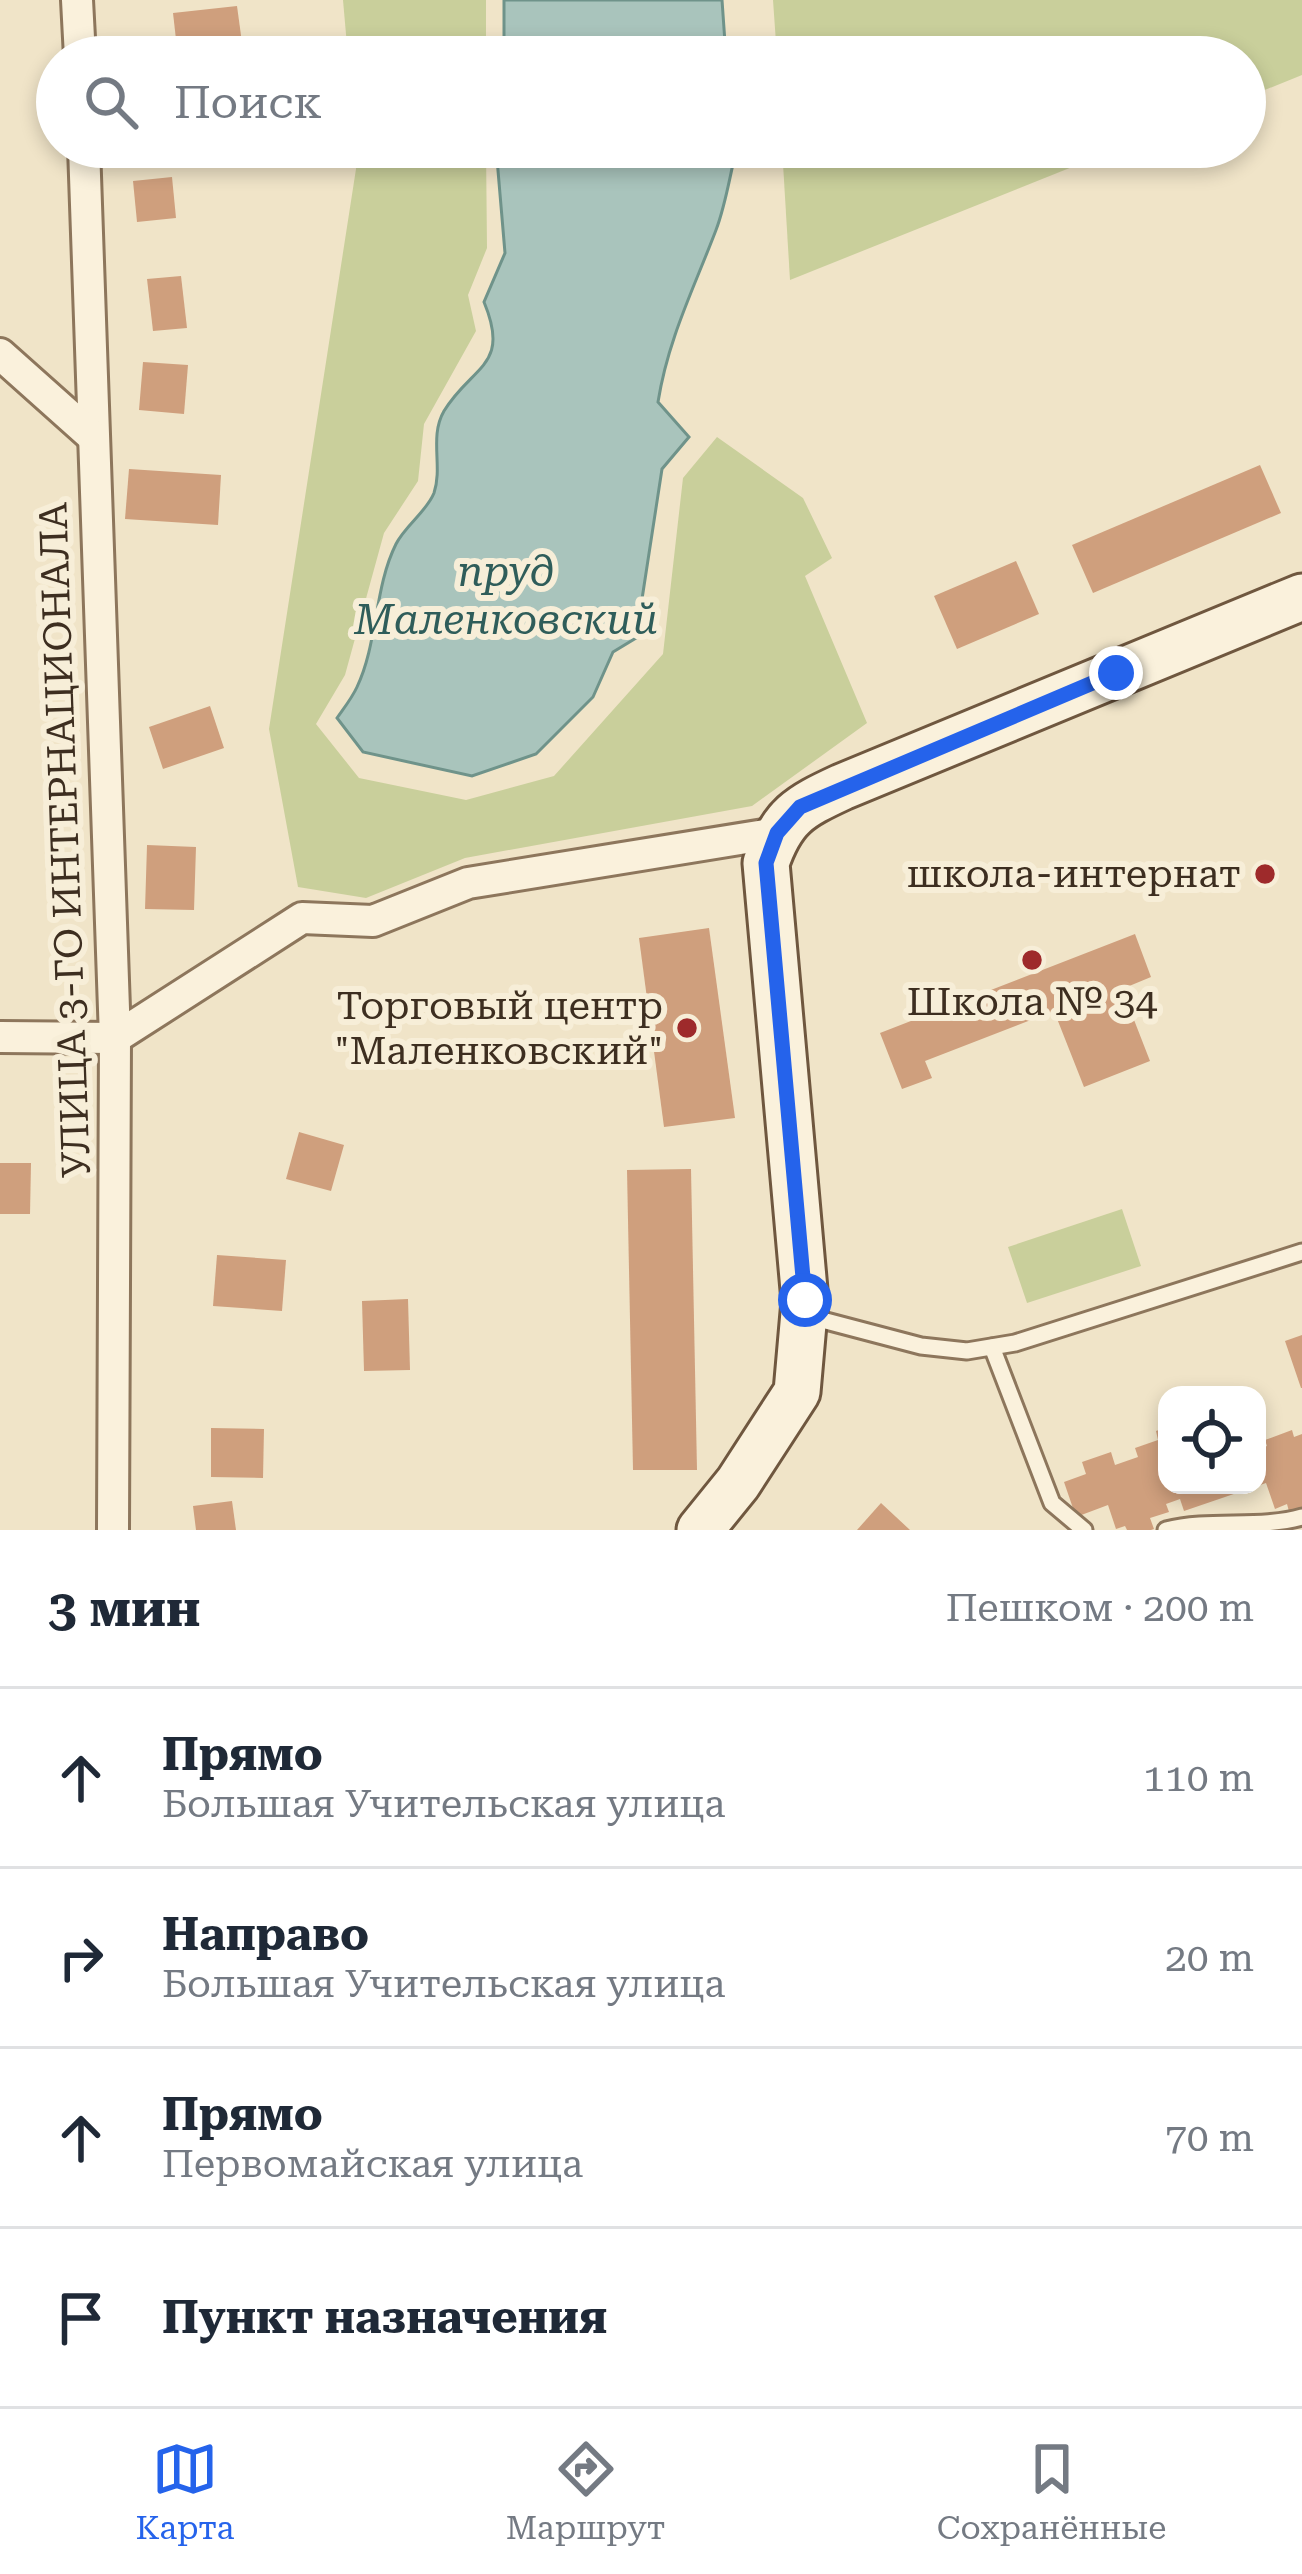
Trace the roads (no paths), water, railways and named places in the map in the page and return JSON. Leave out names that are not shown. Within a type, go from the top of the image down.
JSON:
[{"type":"main road","points":[[700,1530],[738,1484],[797,1392],[804,1315],[766,863],[777,833],[800,807],[842,787],[1302,598]]},
{"type":"street","points":[[77,0],[79,36]]},
{"type":"street","name":"УЛИЦА 3-ГО ИНТЕРНАЦИОНАЛА","points":[[85,168],[115,1038],[112,1530]]},
{"type":"street","points":[[0,354],[92,436]]},
{"type":"street","points":[[0,1037],[115,1038],[302,918],[373,921],[468,883],[777,833]]},
{"type":"lane","points":[[804,1315],[921,1346],[967,1351],[1015,1343],[1302,1252]]},
{"type":"lane","points":[[992,1347],[1052,1503],[1084,1530]]},
{"type":"lane","points":[[1166,1530],[1196,1523],[1284,1522],[1302,1517]]},
{"type":"water","points":[[504,0],[722,0],[725,36],[504,36]]},
{"type":"water","name":"пруд Маленковский","points":[[498,168],[732,168],[719,220],[662,379],[658,402],[689,437],[662,469],[636,638],[613,652],[593,697],[536,754],[472,776],[363,752],[337,718],[364,670],[396,544],[434,493],[444,411],[491,353],[491,323],[484,302],[505,253]]},
{"type":"place","name":"школа-интернат","points":[[1265,874]]},
{"type":"place","name":"Школа № 34","points":[[1032,960]]},
{"type":"place","name":"Торговый центр \"Маленковский\"","points":[[687,1028]]}]
